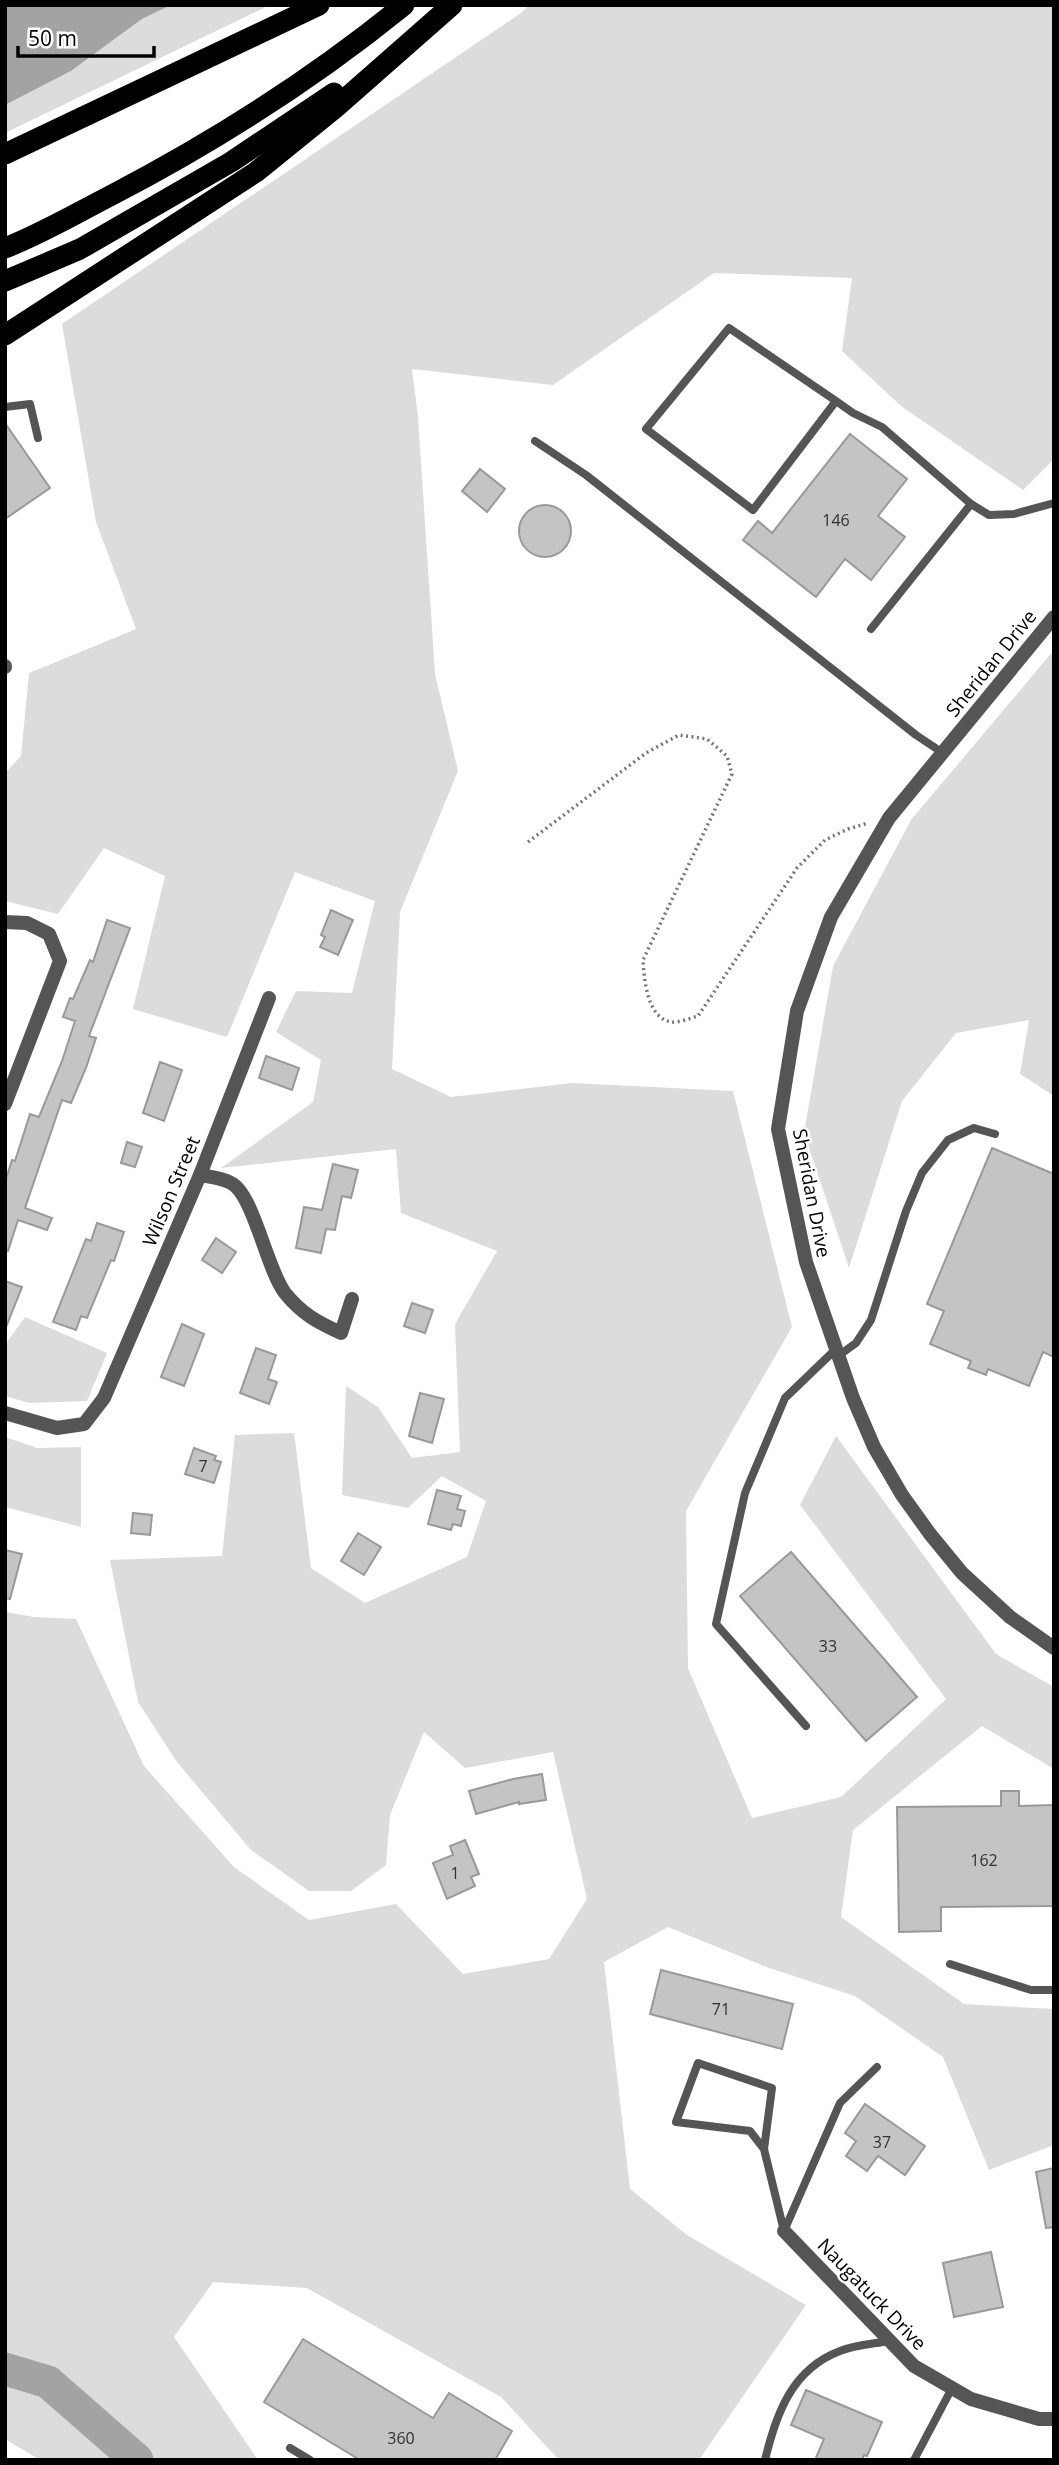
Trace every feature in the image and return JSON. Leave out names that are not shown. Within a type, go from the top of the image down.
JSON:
[{"type":"highway","points":[[5,154],[319,5]]},
{"type":"highway","points":[[5,248],[28,239],[149,176],[264,109],[404,5]]},
{"type":"highway","points":[[5,281],[80,248],[231,162],[362,74],[452,5]]},
{"type":"highway","points":[[5,335],[256,172],[335,108],[452,5]]},
{"type":"street","name":"Sheridan Drive","points":[[1054,617],[889,818],[831,917],[797,1011],[778,1129],[806,1262],[874,1447],[902,1495],[962,1573],[1010,1617],[1054,1647]]},
{"type":"street","points":[[5,922],[27,923],[49,934],[60,961],[5,1104]]},
{"type":"street","name":"Wilson Street","points":[[5,1413],[57,1428],[71,1426],[84,1424],[104,1398],[200,1175],[269,998]]},
{"type":"street","points":[[200,1175],[233,1183],[246,1201],[264,1250],[284,1291],[312,1320],[341,1333],[352,1299]]},
{"type":"street","name":"Naugatuck Drive","points":[[784,2231],[914,2366],[971,2399],[1039,2418],[1054,2419]]},
{"type":"lane","points":[[836,401],[752,510],[646,429],[729,328],[836,401],[853,413],[882,427],[971,504],[989,515],[1014,514],[1054,503]]},
{"type":"lane","points":[[5,407],[30,404],[38,438]]},
{"type":"lane","points":[[535,441],[586,475],[916,735],[943,752]]},
{"type":"lane","points":[[871,629],[971,504]]},
{"type":"lane","points":[[806,1726],[716,1624],[745,1493],[785,1398],[837,1352],[856,1343],[871,1320],[906,1211],[922,1173],[948,1140],[974,1128],[995,1134]]},
{"type":"lane","points":[[950,1964],[1031,1990],[1054,1990]]},
{"type":"lane","points":[[764,2149],[750,2131],[676,2122],[698,2063],[772,2088],[764,2149],[784,2231]]},
{"type":"lane","points":[[784,2231],[840,2103],[877,2067]]},
{"type":"lane","points":[[765,2460],[771,2434],[792,2385],[815,2365],[840,2350],[889,2341]]},
{"type":"lane","points":[[914,2460],[952,2388]]},
{"type":"lane","points":[[290,2448],[310,2460]]},
{"type":"path","points":[[528,842],[646,753],[679,735],[706,739],[727,756],[732,774],[643,960],[644,986],[657,1016],[672,1022],[698,1016],[797,868],[825,840],[848,829],[889,818]]},
{"type":"shaded area","points":[[5,5],[171,5],[142,19],[71,71],[5,105]]},
{"type":"shaded area","points":[[171,5],[270,5],[5,133],[5,105],[71,71],[142,19]]},
{"type":"shaded area","points":[[529,5],[1054,5],[1054,459],[1023,490],[901,406],[842,351],[852,278],[714,273],[553,385],[412,369],[418,417],[435,674],[458,771],[400,912],[392,1069],[451,1097],[572,1083],[733,1091],[792,1327],[686,1511],[688,1668],[752,1818],[841,1797],[946,1699],[800,1505],[836,1436],[996,1654],[1054,1687],[1054,1769],[982,1726],[853,1830],[841,1917],[964,2004],[1054,2009],[1054,2145],[989,2170],[943,2057],[855,1996],[769,1968],[668,1927],[604,1962],[630,2189],[687,2235],[806,2305],[699,2460],[559,2460],[501,2397],[307,2288],[213,2282],[174,2337],[258,2460],[40,2460],[5,2439],[5,1612],[34,1617],[76,1619],[144,1766],[234,1867],[309,1920],[396,1904],[463,1974],[549,1959],[587,1899],[553,1752],[465,1768],[424,1732],[390,1815],[386,1865],[351,1891],[309,1891],[251,1850],[177,1762],[138,1702],[110,1560],[222,1556],[235,1435],[294,1433],[311,1568],[365,1603],[467,1557],[486,1501],[442,1476],[408,1508],[342,1495],[346,1386],[378,1407],[412,1458],[460,1452],[455,1324],[497,1251],[401,1213],[396,1149],[221,1168],[313,1102],[321,1060],[276,1032],[296,991],[352,993],[375,901],[295,872],[227,1037],[133,1009],[165,876],[104,848],[58,914],[5,901],[5,773],[21,756],[29,673],[136,629],[96,522],[62,324]]},
{"type":"shaded area","points":[[1054,650],[1054,1096],[1020,1074],[1029,1020],[956,1033],[902,1101],[849,1268],[804,1133],[833,966],[911,820]]},
{"type":"shaded area","points":[[25,1317],[107,1353],[87,1401],[29,1403],[5,1396],[5,1345]]},
{"type":"shaded area","points":[[5,1437],[37,1448],[81,1447],[81,1527],[5,1507]]},
{"type":"building","points":[[5,423],[50,488],[5,519]]},
{"type":"building","points":[[850,434],[907,479],[878,516],[905,537],[871,580],[845,559],[816,597],[743,540],[758,521],[772,533]]},
{"type":"building","points":[[480,469],[505,489],[487,512],[462,491]]},
{"type":"building","points":[[545,505],[555,507],[563,513],[569,521],[569,541],[563,549],[555,555],[545,557],[535,555],[527,549],[521,541],[519,531],[521,521],[527,513],[535,507]]},
{"type":"building","points":[[331,910],[353,920],[338,955],[320,947],[325,937],[321,935]]},
{"type":"building","points":[[107,920],[130,928],[89,1036],[96,1038],[86,1068],[71,1103],[62,1100],[25,1208],[52,1218],[47,1230],[18,1220],[8,1251],[5,1251],[5,1182],[12,1160],[15,1161],[30,1114],[39,1117],[62,1061],[75,1021],[63,1017],[90,960],[93,962]]},
{"type":"building","points":[[266,1056],[299,1068],[292,1090],[259,1078]]},
{"type":"building","points":[[160,1062],[182,1070],[164,1121],[143,1113]]},
{"type":"building","points":[[127,1142],[142,1147],[135,1167],[121,1163]]},
{"type":"building","points":[[992,1148],[1054,1174],[1054,1357],[1043,1352],[1029,1386],[988,1369],[986,1375],[968,1368],[971,1361],[930,1344],[944,1311],[927,1304]]},
{"type":"building","points":[[333,1164],[358,1170],[351,1198],[342,1196],[335,1230],[326,1229],[321,1253],[296,1248],[304,1207],[322,1210]]},
{"type":"building","points":[[97,1223],[124,1232],[114,1261],[111,1260],[87,1318],[81,1316],[76,1330],[53,1322],[86,1239],[91,1241]]},
{"type":"building","points":[[216,1238],[236,1252],[222,1273],[202,1260]]},
{"type":"building","points":[[5,1281],[22,1287],[6,1327],[5,1327]]},
{"type":"building","points":[[412,1303],[433,1310],[425,1333],[404,1326]]},
{"type":"building","points":[[182,1324],[204,1334],[184,1386],[161,1377]]},
{"type":"building","points":[[256,1348],[276,1355],[268,1379],[277,1382],[269,1404],[240,1393]]},
{"type":"building","points":[[420,1393],[444,1399],[432,1443],[409,1436]]},
{"type":"building","points":[[194,1448],[216,1456],[214,1460],[221,1462],[214,1483],[185,1474]]},
{"type":"building","points":[[437,1490],[461,1496],[457,1509],[465,1511],[461,1526],[453,1524],[451,1530],[428,1524]]},
{"type":"building","points":[[133,1513],[152,1515],[150,1535],[131,1533]]},
{"type":"building","points":[[358,1533],[381,1547],[364,1575],[341,1561]]},
{"type":"building","points":[[5,1550],[22,1554],[10,1599],[5,1598]]},
{"type":"building","points":[[791,1552],[917,1697],[866,1741],[740,1596]]},
{"type":"building","points":[[542,1774],[546,1800],[519,1802],[476,1814],[469,1791]]},
{"type":"building","points":[[1001,1791],[1019,1791],[1019,1806],[1054,1805],[1054,1906],[941,1907],[941,1931],[899,1932],[897,1807],[1001,1806]]},
{"type":"building","points":[[465,1840],[479,1874],[471,1877],[475,1886],[447,1899],[433,1863],[453,1855],[450,1846]]},
{"type":"building","points":[[661,1970],[793,2004],[782,2049],[650,2014]]},
{"type":"building","points":[[865,2104],[925,2146],[905,2175],[878,2156],[867,2171],[846,2156],[856,2141],[845,2133]]},
{"type":"building","points":[[1054,2168],[1054,2227],[1046,2228],[1036,2172]]},
{"type":"building","points":[[991,2252],[1003,2307],[954,2317],[943,2263]]},
{"type":"building","points":[[303,2339],[433,2418],[449,2393],[512,2431],[495,2460],[360,2460],[264,2402]]},
{"type":"building","points":[[806,2390],[882,2422],[867,2456],[864,2455],[862,2460],[815,2460],[824,2439],[791,2425]]},
{"type":"waterway","points":[[5,2369],[48,2382],[137,2460]]}]
